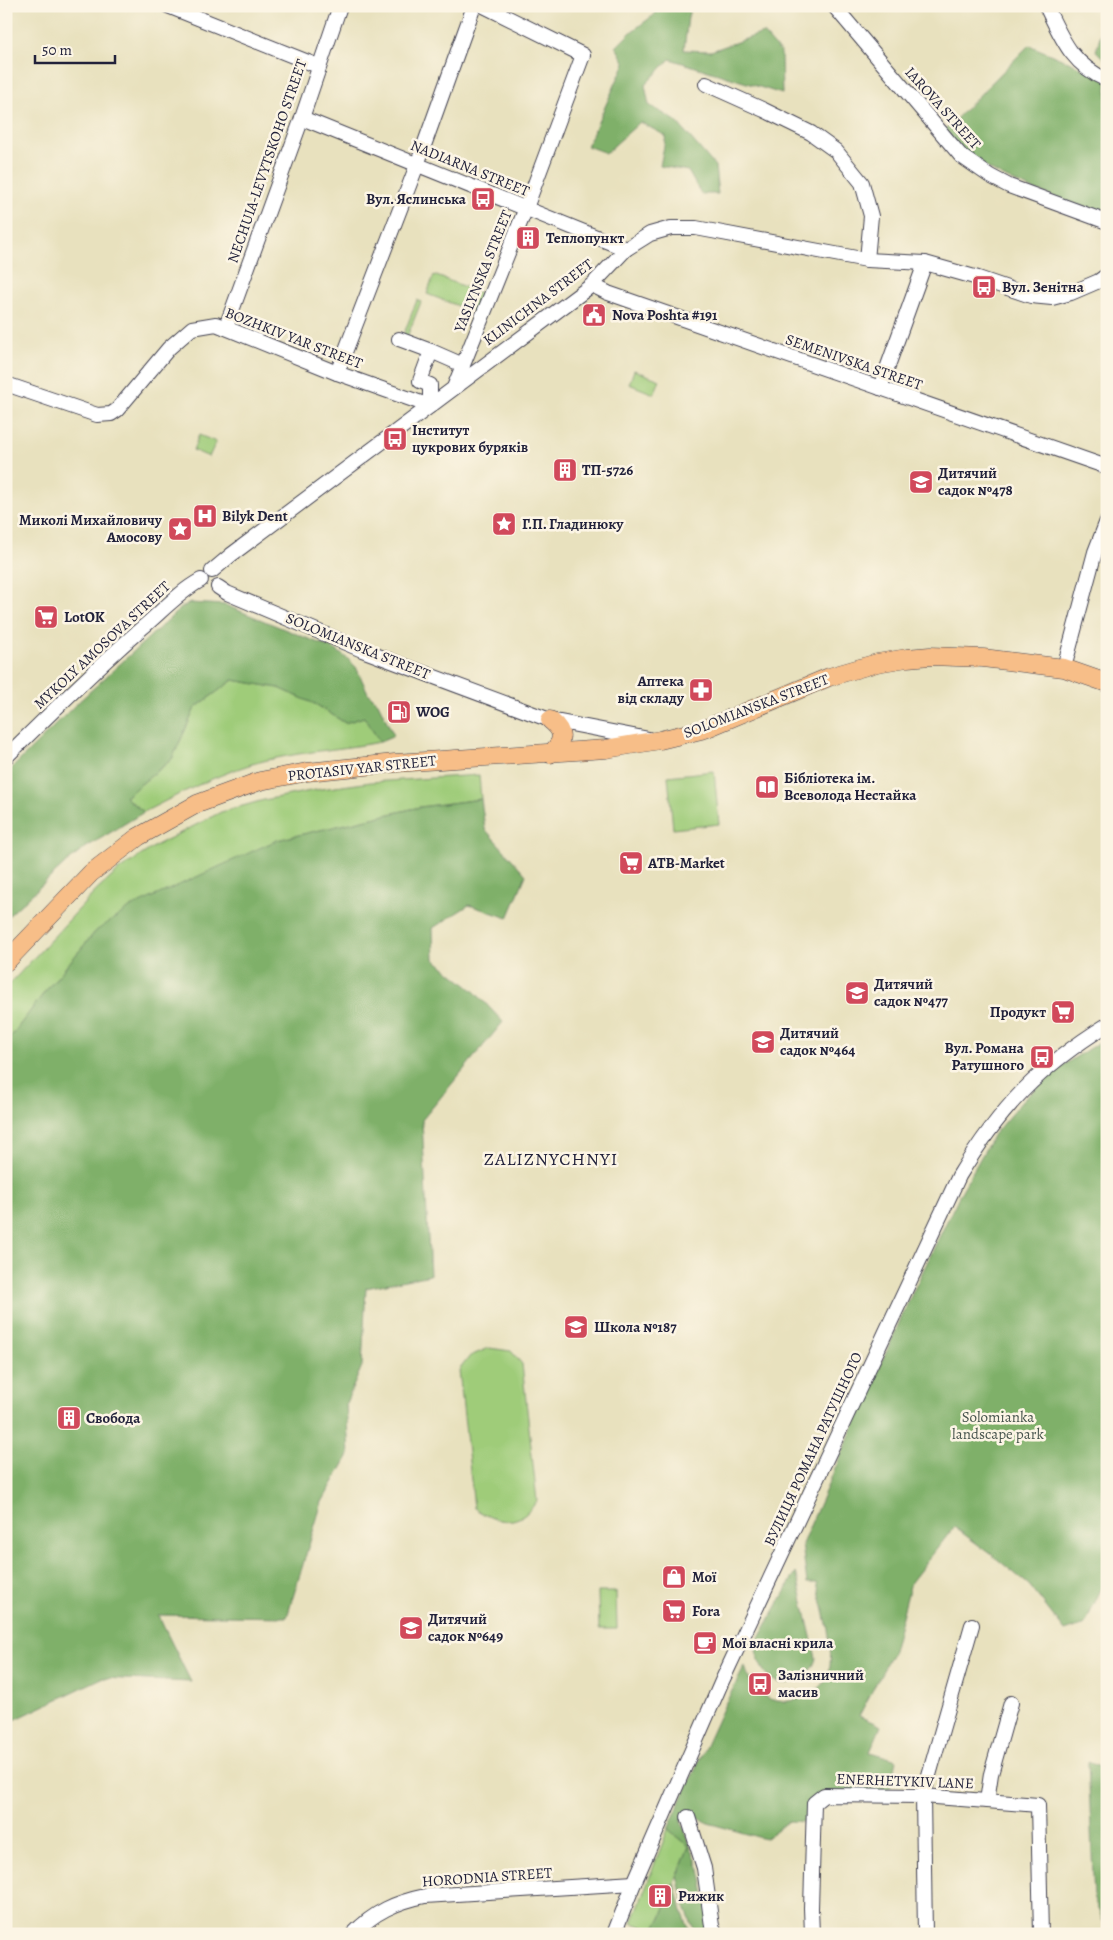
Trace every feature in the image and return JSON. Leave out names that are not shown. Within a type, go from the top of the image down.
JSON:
[{"type":"main road","name":"SOLOMIANSKA STREET","points":[[660,740],[705,729],[829,677],[877,663],[907,658],[946,656],[983,658],[1064,668],[1107,683]]},
{"type":"main road","points":[[550,720],[558,726],[561,740],[550,754]]},
{"type":"main road","name":"PROTASIV YAR STREET","points":[[6,962],[60,903],[112,855],[180,812],[238,788],[260,781],[308,772],[395,763],[606,749],[660,740]]},
{"type":"street","points":[[168,6],[318,66]]},
{"type":"street","name":"NECHUIA-LEVYTSKOHO STREET","points":[[226,327],[302,118],[318,66],[340,6]]},
{"type":"street","points":[[337,374],[417,165],[474,6]]},
{"type":"street","name":"YASLYNSKA STREET","points":[[455,386],[526,208],[583,55],[484,6]]},
{"type":"street","name":"IAROVA STREET","points":[[834,6],[961,156],[990,176],[1009,186],[1107,222]]},
{"type":"street","points":[[1046,6],[1072,55],[1087,70],[1107,80]]},
{"type":"street","points":[[706,84],[811,133],[836,151],[862,183],[871,216],[867,260]]},
{"type":"street","name":"NADIARNA STREET","points":[[302,118],[626,249]]},
{"type":"street","name":"KLINICHNA STREET","points":[[212,571],[231,554],[592,285],[626,249],[650,234],[672,228],[696,228],[867,260],[925,263],[978,278],[1030,296],[1052,298],[1072,293],[1099,281],[1107,275]]},
{"type":"street","points":[[880,388],[925,263]]},
{"type":"street","name":"SEMENIVSKA STREET","points":[[592,285],[608,294],[1107,467]]},
{"type":"street","name":"BOZHKIV YAR STREET","points":[[6,384],[97,415],[111,414],[123,404],[169,348],[192,328],[216,324],[337,374],[430,406]]},
{"type":"street","points":[[399,339],[463,365]]},
{"type":"street","points":[[430,406],[430,385],[420,381],[431,351]]},
{"type":"street","points":[[1064,668],[1101,554],[1107,521]]},
{"type":"street","points":[[212,571],[220,577],[218,586],[213,590],[207,590],[202,586],[201,580],[206,572],[212,571]]},
{"type":"street","name":"MYKOLY AMOSOVA STREET","points":[[6,757],[70,693],[137,632],[181,594],[201,580]]},
{"type":"street","name":"SOLOMIANSKA STREET","points":[[218,586],[227,593],[362,650],[550,720],[660,740]]},
{"type":"street","name":"ВУЛИЦЯ РОМАНА РАТУШНОГО","points":[[614,1934],[634,1883],[722,1681],[959,1176],[978,1144],[1002,1112],[1027,1085],[1054,1060],[1107,1025]]},
{"type":"street","points":[[925,1934],[923,1796],[972,1625]]},
{"type":"street","points":[[987,1801],[991,1774],[1010,1703]]},
{"type":"street","name":"ENERHETYKIV LANE","points":[[812,1934],[814,1802],[824,1795],[923,1796],[1038,1805],[1041,1934]]},
{"type":"street","points":[[688,1817],[704,1868],[712,1926],[716,1934]]},
{"type":"street","name":"HORODNIA STREET","points":[[353,1934],[369,1918],[384,1909],[404,1901],[425,1896],[634,1883]]},
{"type":"green space","points":[[656,6],[691,6],[684,50],[711,51],[763,33],[781,53],[782,94],[670,59],[645,85],[649,105],[676,121],[715,166],[718,194],[701,194],[688,171],[660,166],[666,136],[640,122],[606,153],[587,146],[625,63],[616,47],[631,32],[654,15]]},
{"type":"green space","points":[[1107,10],[1107,62],[1096,51]]},
{"type":"green space","points":[[1029,45],[1107,80],[1107,215],[1031,189],[994,172],[963,150],[945,130]]},
{"type":"green space","points":[[434,275],[481,293],[474,312],[427,294]]},
{"type":"green space","points":[[417,300],[421,302],[407,337],[403,336]]},
{"type":"green space","points":[[634,370],[660,380],[654,394],[629,384]]},
{"type":"green space","points":[[199,435],[216,442],[209,457],[193,450]]},
{"type":"green space","points":[[190,603],[225,605],[336,650],[356,667],[368,693],[378,703],[393,734],[392,737],[380,742],[364,717],[345,723],[317,705],[279,688],[233,680],[195,708],[172,759],[125,797],[144,812],[85,848],[6,918],[6,774],[73,707],[181,608]]},
{"type":"green space","points":[[233,680],[279,688],[317,705],[345,723],[364,717],[380,742],[283,757],[252,764],[210,780],[144,812],[125,797],[172,759],[195,708]]},
{"type":"green space","points":[[714,771],[719,824],[673,829],[668,776]]},
{"type":"green space","points":[[479,775],[481,799],[420,807],[277,840],[96,931],[44,993],[6,1043],[6,988],[94,893],[119,870],[155,846],[221,812],[264,800],[371,782]]},
{"type":"green space","points":[[481,799],[485,829],[526,875],[508,918],[469,905],[433,928],[434,959],[475,992],[503,1022],[422,1120],[430,1275],[366,1288],[362,1366],[346,1403],[349,1455],[322,1502],[287,1617],[158,1615],[191,1682],[102,1678],[6,1724],[6,1043],[44,993],[96,931],[131,907],[277,840],[420,807]]},
{"type":"green space","name":"Solomianka landscape park","points":[[1107,1037],[1107,1576],[1085,1624],[1065,1631],[1029,1585],[954,1527],[911,1582],[893,1651],[859,1716],[881,1726],[870,1752],[897,1760],[889,1793],[822,1792],[808,1822],[788,1821],[765,1839],[708,1823],[686,1812],[681,1821],[700,1870],[713,1934],[696,1934],[686,1910],[678,1876],[689,1846],[668,1829],[724,1706],[745,1666],[750,1682],[756,1690],[773,1700],[780,1701],[797,1699],[813,1692],[820,1687],[828,1675],[830,1641],[828,1629],[817,1583],[807,1583],[802,1544],[910,1298],[960,1194],[994,1134],[1024,1099],[1062,1066]]},
{"type":"green space","points":[[489,1348],[511,1351],[522,1364],[537,1501],[525,1515],[510,1520],[491,1518],[474,1508],[459,1370],[470,1356]]},
{"type":"green space","points":[[796,1572],[816,1658],[809,1672],[803,1677],[796,1681],[781,1683],[767,1675],[762,1669],[755,1645]]},
{"type":"green space","points":[[598,1592],[616,1592],[617,1629],[599,1629]]},
{"type":"green space","points":[[1088,1762],[1102,1768],[1107,1787],[1107,1931],[1094,1899]]},
{"type":"green space","points":[[668,1829],[689,1846],[662,1916],[653,1930],[632,1923]]},
{"type":"green space","points":[[675,1883],[682,1911],[691,1934],[663,1934],[653,1930],[662,1916]]},
{"type":"place","name":"Вул. Яслинська","points":[[483,199]]},
{"type":"place","name":"Теплопункт","points":[[528,238]]},
{"type":"place","name":"Вул. Зенітна","points":[[984,287]]},
{"type":"place","name":"Nova Poshta #191","points":[[594,315]]},
{"type":"place","name":"Інститут цукрових буряків","points":[[395,439]]},
{"type":"place","name":"ТП-5726","points":[[565,470]]},
{"type":"place","name":"Дитячий садок №478","points":[[921,482]]},
{"type":"place","name":"Bilyk Dent","points":[[205,516]]},
{"type":"place","name":"Г.П. Гладинюку","points":[[504,524]]},
{"type":"place","name":"Миколі Михайловичу Амосову","points":[[180,529]]},
{"type":"place","name":"LotOK","points":[[46,617]]},
{"type":"place","name":"Аптека від складу","points":[[701,690]]},
{"type":"place","name":"WOG","points":[[399,712]]},
{"type":"place","name":"Бібліотека ім. Всеволода Нестайка","points":[[767,787]]},
{"type":"place","name":"ATB-Market","points":[[631,863]]},
{"type":"place","name":"Дитячий садок №477","points":[[857,993]]},
{"type":"place","name":"Продукт","points":[[1063,1012]]},
{"type":"place","name":"Дитячий садок №464","points":[[763,1042]]},
{"type":"place","name":"Вул. Романа Ратушного","points":[[1042,1057]]},
{"type":"place","name":"Школа №187","points":[[576,1327]]},
{"type":"place","name":"Свобода","points":[[69,1418]]},
{"type":"place","name":"Мої","points":[[674,1577]]},
{"type":"place","name":"Fora","points":[[674,1611]]},
{"type":"place","name":"Дитячий садок №649","points":[[411,1628]]},
{"type":"place","name":"Мої власні крила","points":[[705,1643]]},
{"type":"place","name":"Залізничний масив","points":[[760,1684]]},
{"type":"place","name":"Рижик","points":[[660,1896]]},
{"type":"district","name":"ZALIZNYCHNYI","points":[[551,1159]]}]
